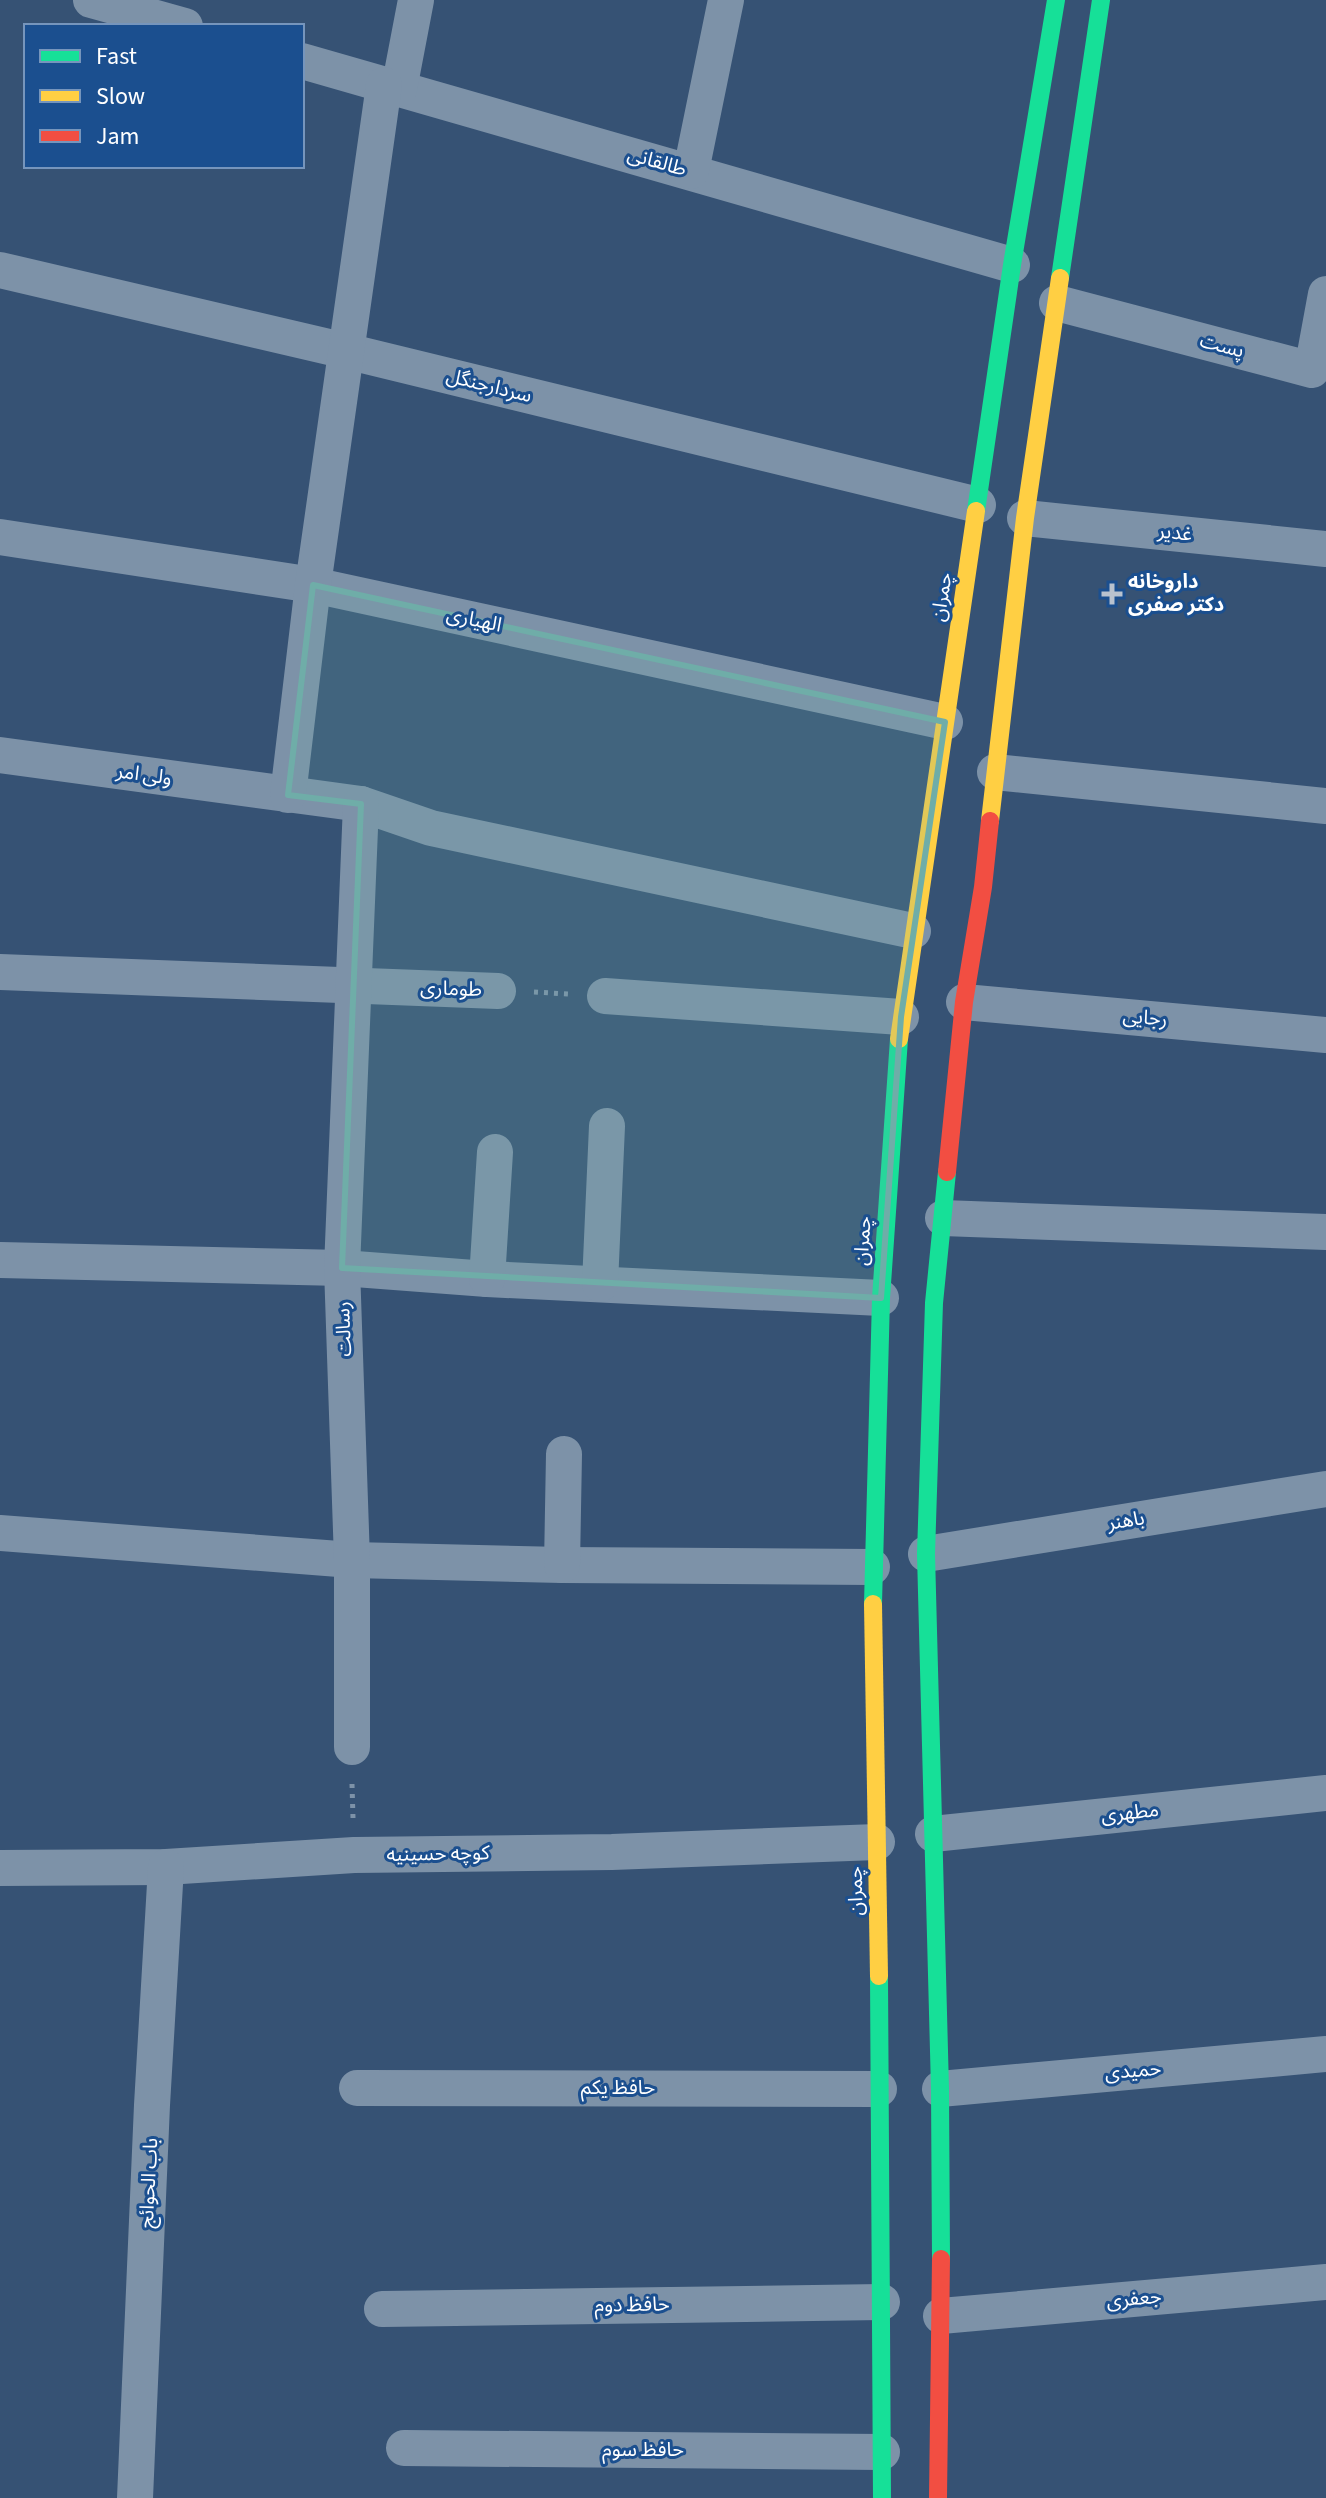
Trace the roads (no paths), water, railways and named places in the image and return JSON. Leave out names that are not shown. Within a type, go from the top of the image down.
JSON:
[{"type":"main road","name":"چمران","points":[[882,2498],[872,1567],[881,1298],[901,1017],[1012,265],[1056,0]]},
{"type":"main road","points":[[938,2498],[940,2089],[926,1554],[934,1303],[964,1002],[983,887],[1025,518],[1101,0]]},
{"type":"street","points":[[91,0],[175,16]]},
{"type":"street","points":[[288,795],[313,585],[346,351],[391,87],[416,0]]},
{"type":"street","points":[[691,171],[726,0]]},
{"type":"street","name":"طالقانی","points":[[304,62],[1012,265]]},
{"type":"street","name":"سردارجنگل","points":[[0,270],[978,505]]},
{"type":"street","name":"پست","points":[[1057,303],[1312,370],[1326,294]]},
{"type":"street","name":"غدیر","points":[[1025,518],[1326,549]]},
{"type":"street","name":"الهیاری","points":[[0,537],[313,585],[945,722]]},
{"type":"street","name":"ولی امر","points":[[0,755],[361,804],[431,828],[913,931]]},
{"type":"street","points":[[995,772],[1326,806]]},
{"type":"street","name":"رسالت","points":[[352,1747],[352,1560],[342,1268],[361,804]]},
{"type":"street","name":"طوماری","points":[[0,972],[498,991]]},
{"type":"street","points":[[605,996],[901,1017]]},
{"type":"street","name":"رجایی","points":[[964,1002],[1326,1035]]},
{"type":"street","points":[[600,1284],[607,1126]]},
{"type":"street","points":[[487,1279],[495,1152]]},
{"type":"street","points":[[943,1218],[1326,1232]]},
{"type":"street","points":[[0,1260],[342,1268],[487,1279],[881,1298]]},
{"type":"street","points":[[562,1565],[564,1454]]},
{"type":"street","name":"باهنر","points":[[926,1554],[1326,1489]]},
{"type":"street","points":[[0,1533],[352,1560],[872,1567]]},
{"type":"street","name":"مطهری","points":[[933,1834],[1326,1793]]},
{"type":"street","name":"کوچه حسینیه","points":[[0,1868],[166,1867],[354,1855],[612,1852],[877,1842]]},
{"type":"street","name":"باب الحوائج","points":[[135,2498],[166,1867]]},
{"type":"street","name":"حمیدی","points":[[940,2089],[1326,2054]]},
{"type":"street","name":"حافظ یکم","points":[[357,2088],[879,2089]]},
{"type":"street","name":"جعفری","points":[[941,2316],[1326,2282]]},
{"type":"street","name":"حافظ دوم","points":[[382,2309],[882,2302]]},
{"type":"street","name":"حافظ سوم","points":[[404,2448],[882,2452]]},
{"type":"place","name":"داروخانه دکتر صفری","points":[[1112,594]]}]
